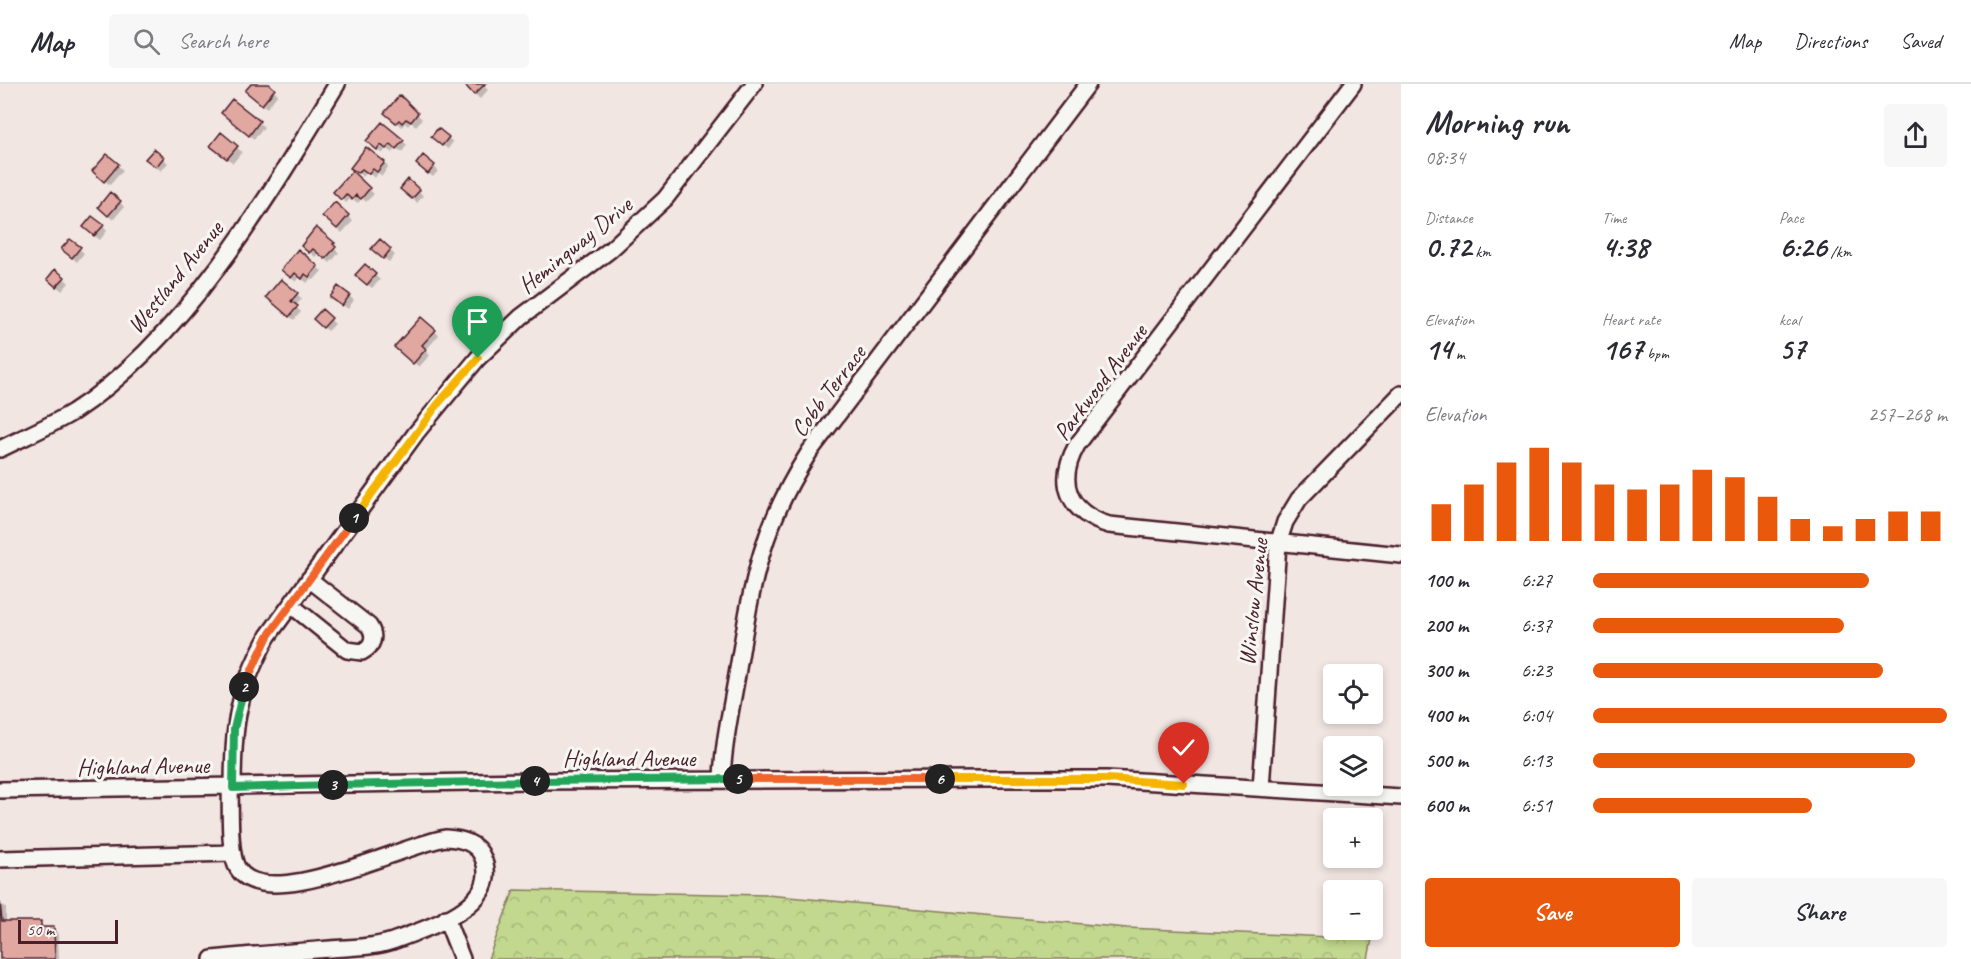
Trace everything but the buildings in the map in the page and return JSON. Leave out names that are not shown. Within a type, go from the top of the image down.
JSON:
[{"type":"street","name":"Westland Avenue","points":[[0,449],[73,412],[102,390],[156,339],[228,251],[337,84]]},
{"type":"street","name":"Hemingway Drive","points":[[233,853],[234,729],[240,697],[268,636],[416,433],[478,358],[521,317],[610,250],[650,214],[682,179],[754,84]]},
{"type":"street","name":"Cobb Terrace","points":[[722,779],[753,580],[774,514],[784,495],[810,451],[1088,84]]},
{"type":"street","name":"Parkwood Avenue","points":[[1353,84],[1077,445],[1065,476],[1066,488],[1075,505],[1100,523],[1401,555]]},
{"type":"street","name":"Winslow Avenue","points":[[1261,788],[1278,543],[1285,522],[1299,499],[1401,393]]},
{"type":"street","points":[[291,605],[347,650],[362,652],[370,645],[373,635],[369,626],[309,579]]},
{"type":"street","name":"Highland Avenue","points":[[0,790],[722,779],[1107,779],[1401,797]]},
{"type":"street","points":[[0,859],[233,853],[236,867],[251,880],[264,883],[325,877],[437,839],[461,839],[481,853],[486,869],[485,878],[483,887],[473,902],[446,918],[382,944],[212,959]]},
{"type":"street","points":[[446,918],[462,959]]},
{"type":"green space","points":[[514,890],[767,895],[1127,928],[1323,937],[1323,940],[1372,940],[1368,959],[488,959]]},
{"type":"route","points":[[478,358],[416,433],[268,636],[253,664],[236,713],[233,788],[722,779],[1107,779],[1184,784]]}]
